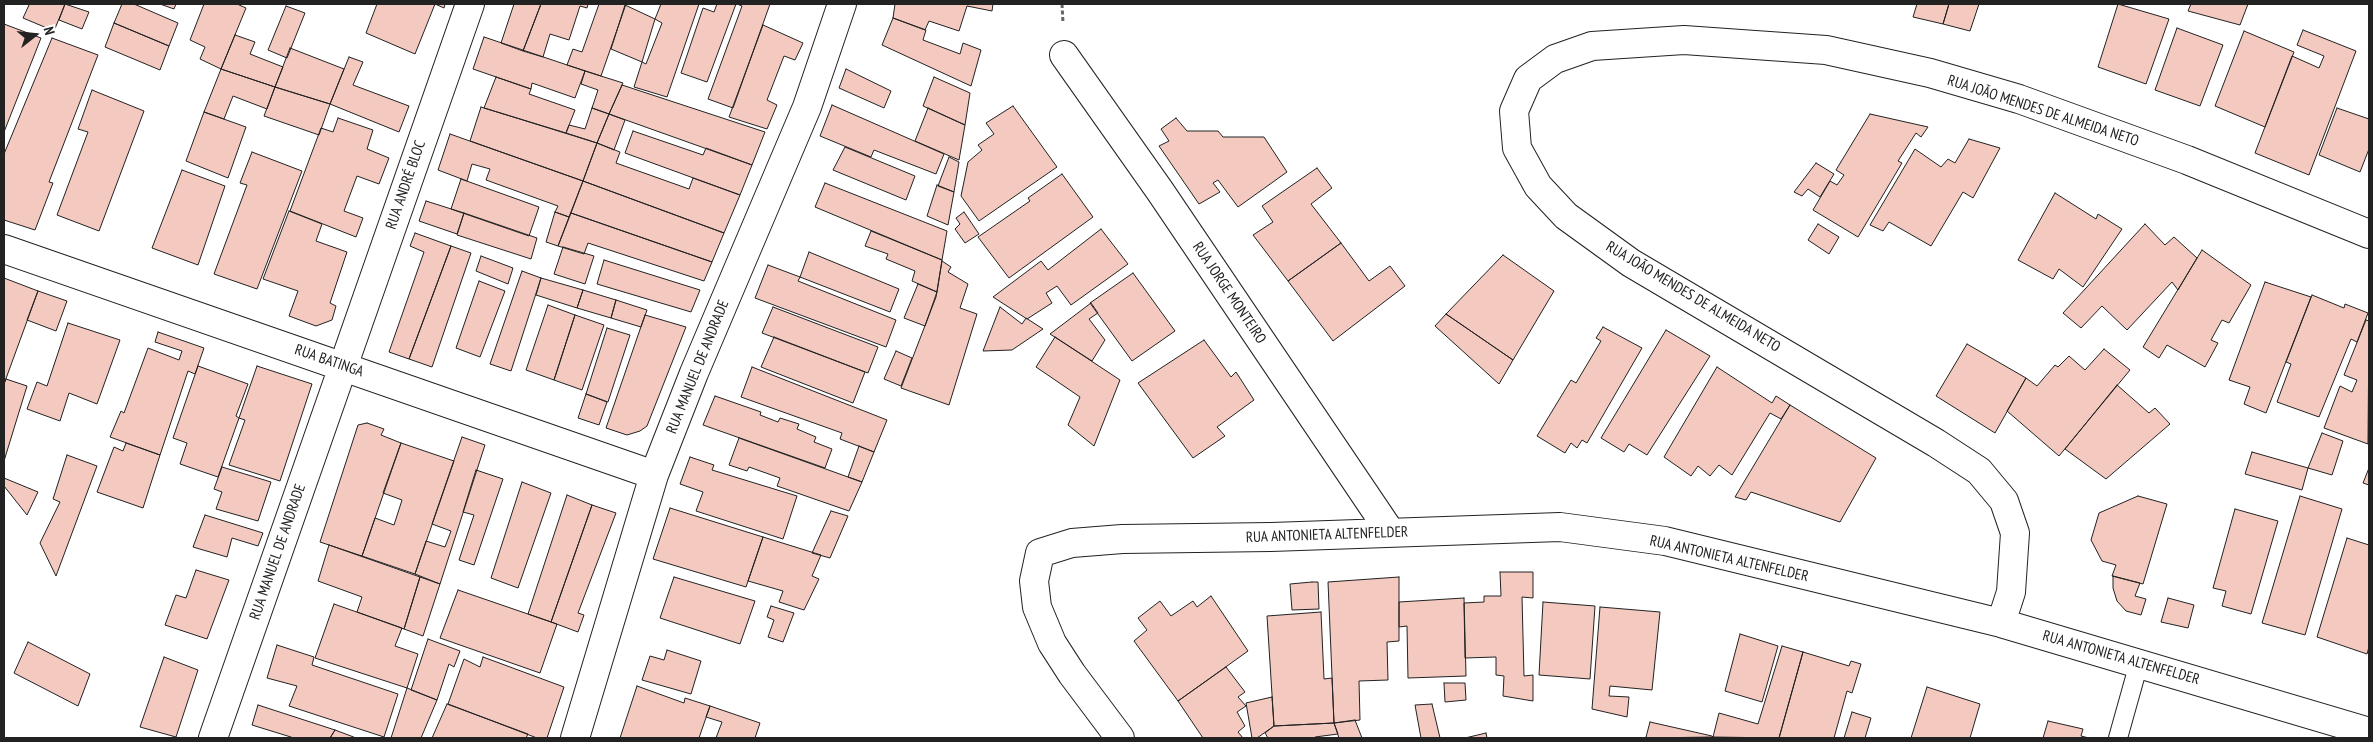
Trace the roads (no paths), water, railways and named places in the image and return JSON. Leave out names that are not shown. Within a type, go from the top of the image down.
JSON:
[{"type":"street","name":"RUA ANDRÉ BLOC","points":[[344,366],[470,4]]},
{"type":"street","name":"RUA MANUEL DE ANDRADE","points":[[575,738],[654,475],[694,373],[807,107],[842,4]]},
{"type":"street","name":"RUA JOÃO MENDES DE ALMEIDA NETO","points":[[2002,623],[2010,592],[2015,534],[2004,501],[1979,471],[1631,263],[1566,216],[1538,186],[1517,148],[1514,111],[1528,79],[1555,59],[1592,46],[1684,40],[1826,50],[1930,73],[2019,99],[2187,160],[2369,234]]},
{"type":"street","name":"RUA JORGE MONTEIRO","points":[[1064,55],[1160,192],[1391,533]]},
{"type":"street","name":"RUA BATINGA","points":[[4,249],[654,475]]},
{"type":"street","name":"RUA MANUEL DE ANDRADE","points":[[213,738],[344,366]]},
{"type":"street","name":"RUA ANTONIETA ALTENFELDER","points":[[1120,738],[1052,644],[1037,607],[1034,581],[1040,553],[1072,543],[1122,539],[1271,537],[1560,527],[1665,541],[2002,623],[2369,732]]},
{"type":"lane","points":[[2118,738],[2139,663]]}]
